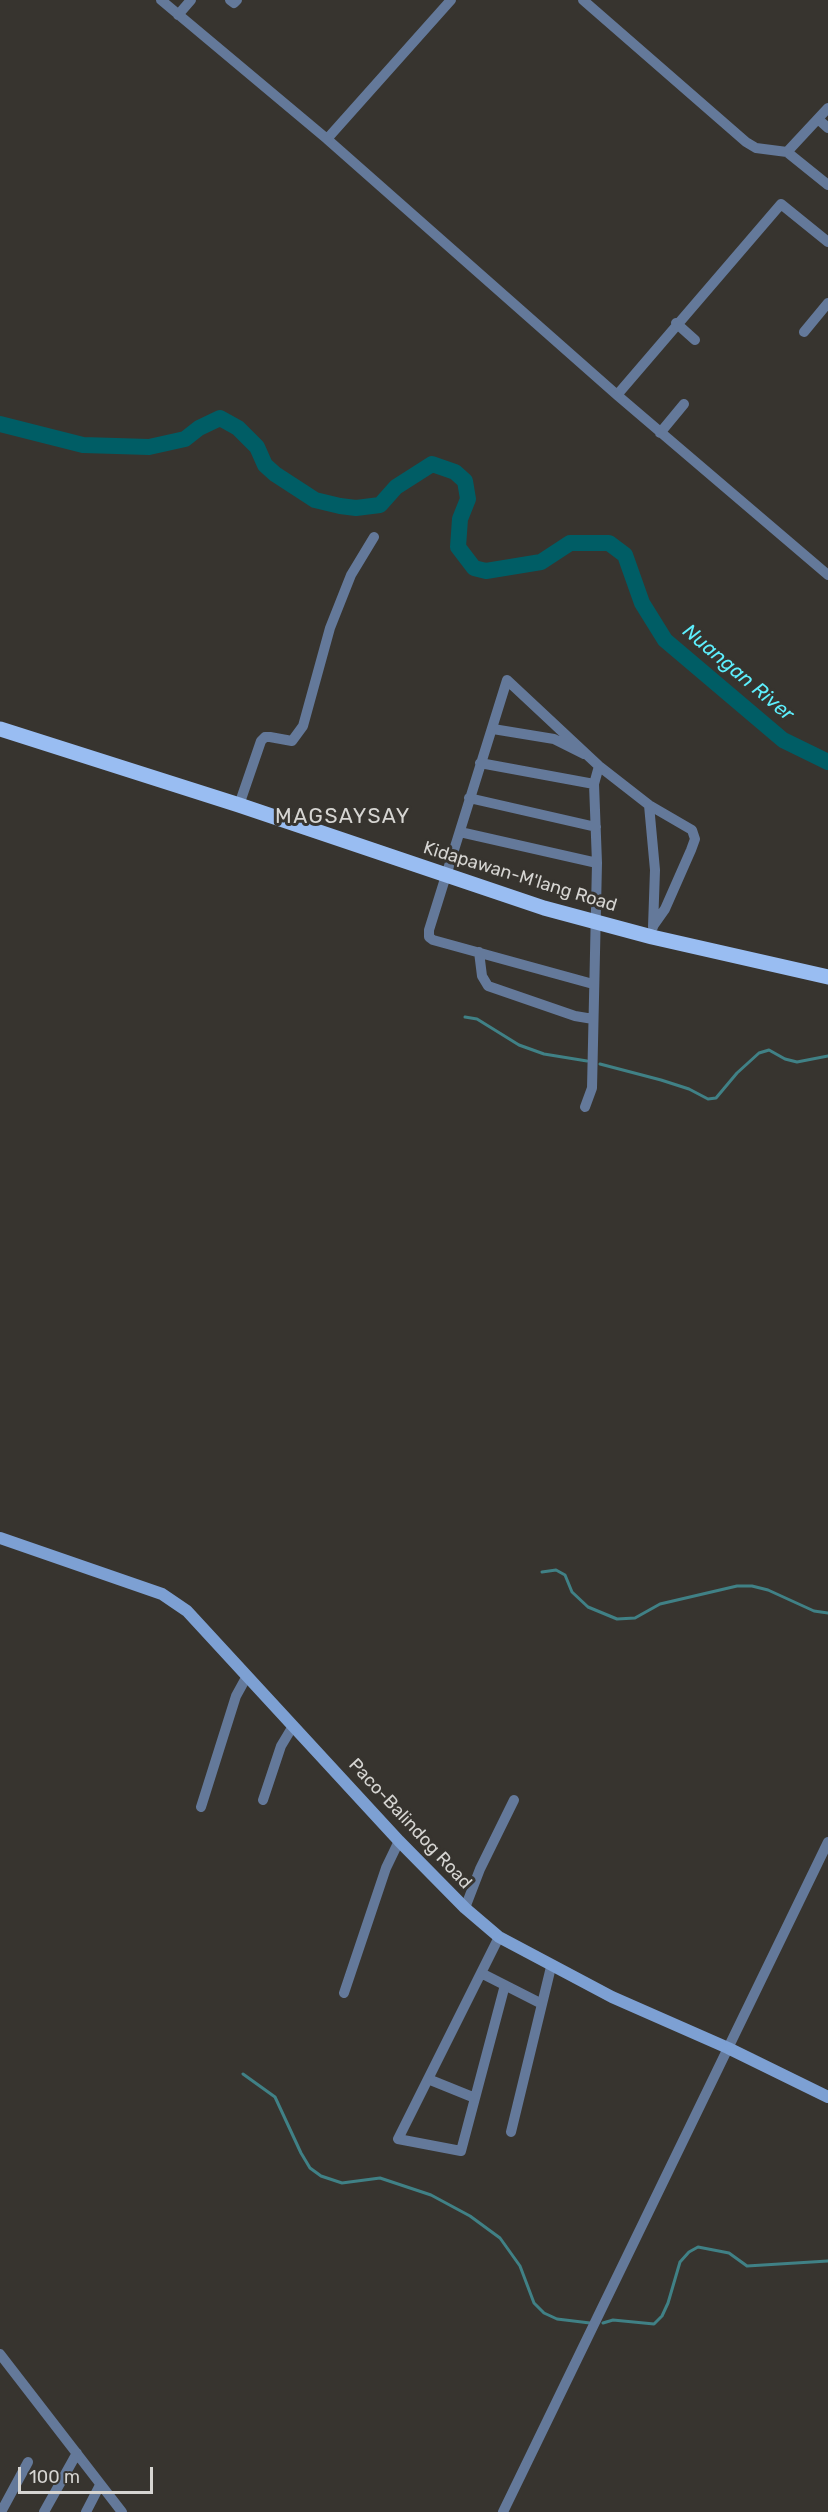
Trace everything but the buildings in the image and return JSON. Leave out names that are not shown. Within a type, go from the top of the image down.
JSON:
[{"type":"main road","name":"Kidapawan-M'lang Road","points":[[0,729],[239,805],[447,876],[595,922],[653,931],[828,977]]},
{"type":"street","points":[[161,0],[327,139],[660,433],[828,575]]},
{"type":"street","points":[[178,15],[191,0]]},
{"type":"street","points":[[230,0],[234,3],[237,0]]},
{"type":"street","points":[[327,139],[451,0]]},
{"type":"street","points":[[583,0],[746,142],[756,148],[787,152],[828,185]]},
{"type":"street","points":[[787,152],[828,108]]},
{"type":"street","points":[[818,119],[828,128]]},
{"type":"street","points":[[617,395],[676,323],[782,204],[828,242]]},
{"type":"street","points":[[804,332],[828,303]]},
{"type":"street","points":[[676,323],[695,339]]},
{"type":"street","points":[[660,433],[684,404]]},
{"type":"street","points":[[239,805],[261,741],[265,737],[270,737],[292,741],[303,726],[330,628],[351,575],[374,537]]},
{"type":"street","points":[[593,984],[429,937],[429,930],[507,680],[597,763],[649,805],[692,830],[695,839],[653,931]]},
{"type":"street","points":[[493,729],[554,739],[597,763]]},
{"type":"street","points":[[480,763],[594,784]]},
{"type":"street","points":[[585,1107],[592,1088],[597,863],[594,784],[597,763]]},
{"type":"street","points":[[470,798],[596,826]]},
{"type":"street","points":[[649,805],[655,870],[653,931]]},
{"type":"street","points":[[460,832],[597,863]]},
{"type":"street","points":[[479,952],[482,976],[488,986],[574,1016],[593,1019]]},
{"type":"street","name":"Paco-Balindog Road","points":[[0,1538],[162,1594],[187,1611],[399,1841],[465,1908],[499,1937],[551,1967],[612,1997],[728,2048],[828,2097]]},
{"type":"street","points":[[201,1807],[236,1696],[247,1676]]},
{"type":"street","points":[[262,1800],[281,1746],[293,1726]]},
{"type":"street","points":[[465,1908],[480,1869],[514,1800]]},
{"type":"street","points":[[344,1993],[386,1868],[399,1841]]},
{"type":"street","points":[[503,2512],[828,1842]]},
{"type":"street","points":[[499,1937],[398,2139],[460,2151],[505,1985]]},
{"type":"street","points":[[511,2132],[551,1967]]},
{"type":"street","points":[[481,1973],[542,2004]]},
{"type":"street","points":[[428,2079],[475,2098]]},
{"type":"street","points":[[0,2354],[122,2512]]},
{"type":"street","points":[[44,2512],[77,2453]]},
{"type":"street","points":[[1,2509],[28,2462]]},
{"type":"street","points":[[86,2512],[100,2485]]},
{"type":"waterway","name":"Nuangan River","points":[[0,424],[83,445],[149,447],[185,439],[199,428],[220,418],[238,428],[257,447],[265,465],[275,474],[315,500],[356,508],[380,505],[396,487],[432,464],[455,472],[465,481],[468,499],[460,519],[458,547],[474,568],[486,571],[541,562],[570,543],[609,543],[625,555],[642,603],[665,640],[783,740],[828,762]]},
{"type":"waterway","points":[[465,1017],[477,1019],[519,1045],[544,1054],[587,1061]]},
{"type":"waterway","points":[[600,1064],[689,1089],[708,1099],[716,1098],[737,1073],[759,1053],[769,1050],[785,1059],[797,1062],[828,1056]]},
{"type":"waterway","points":[[542,1572],[556,1570],[565,1575],[572,1592],[588,1607],[617,1619],[635,1618],[660,1604],[737,1586],[752,1586],[768,1590],[814,1611],[828,1613]]},
{"type":"waterway","points":[[243,2074],[275,2097],[301,2153],[310,2168],[321,2176],[342,2183],[380,2178],[431,2195],[470,2216],[500,2238],[520,2266],[534,2303],[544,2313],[557,2319],[590,2323]]},
{"type":"waterway","points":[[603,2323],[613,2320],[654,2324],[662,2316],[668,2303],[680,2262],[689,2252],[698,2247],[729,2253],[747,2266],[828,2261]]},
{"type":"district","name":"MAGSAYSAY","points":[[343,817]]}]
